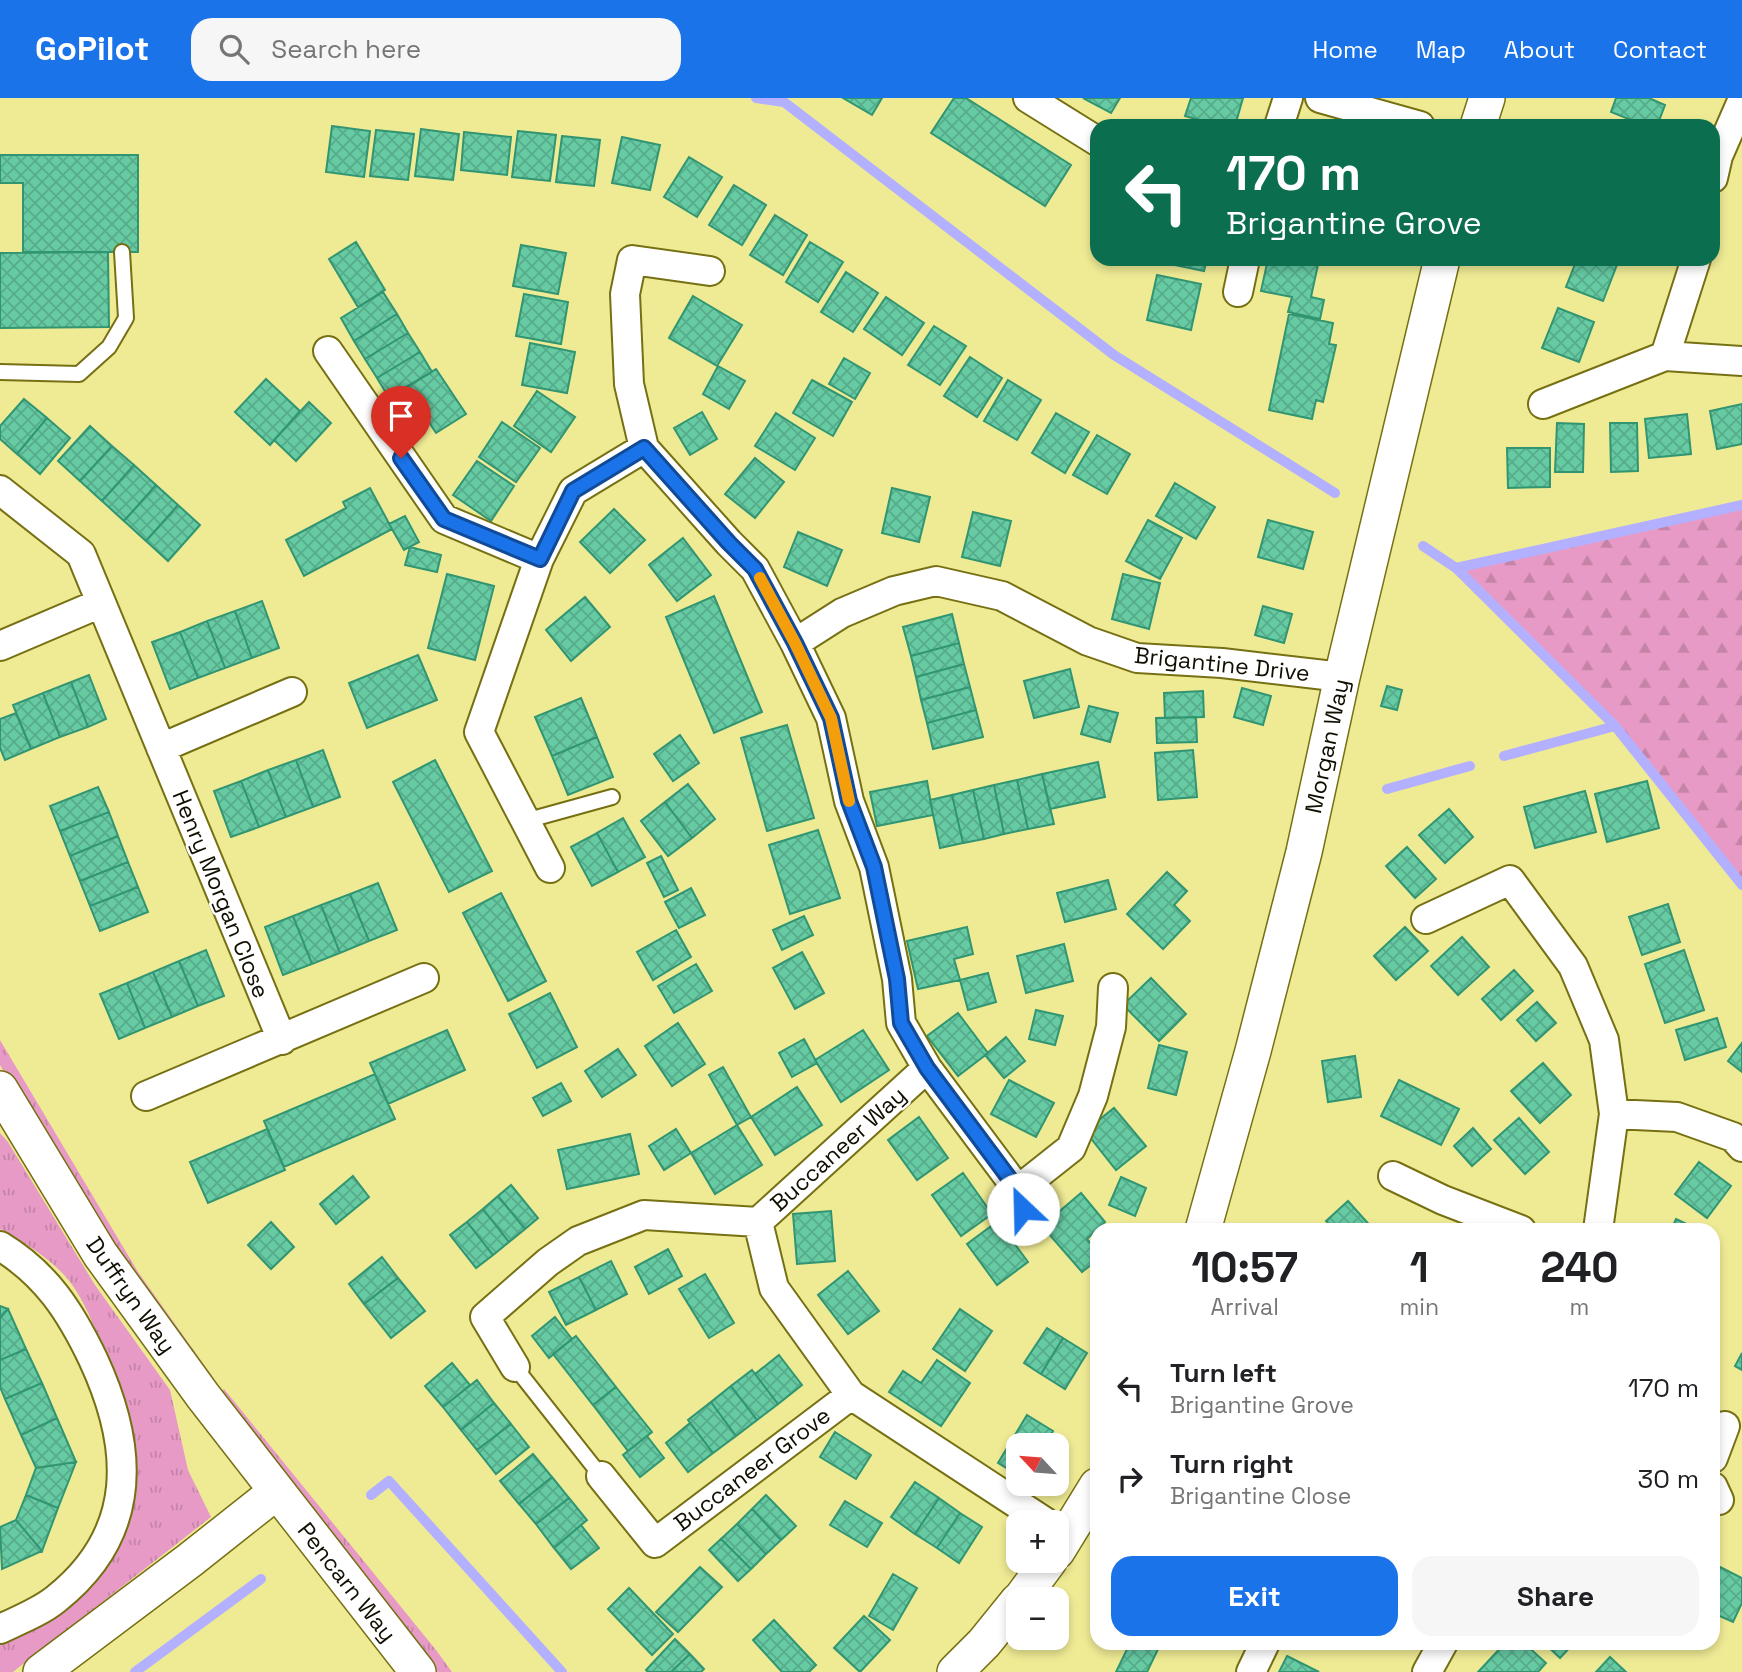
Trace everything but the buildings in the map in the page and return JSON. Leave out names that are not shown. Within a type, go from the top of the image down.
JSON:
[{"type":"street","points":[[1028,98],[1090,137]]},
{"type":"street","points":[[1281,119],[1288,98]]},
{"type":"street","points":[[1320,98],[1395,119]]},
{"type":"street","points":[[1480,119],[1487,98]]},
{"type":"street","points":[[1720,151],[1742,101]]},
{"type":"street","points":[[710,271],[632,260],[625,294],[629,384],[644,448],[755,569],[795,643],[831,718],[849,801],[874,867],[897,979],[901,1023],[927,1068],[1018,1190],[1027,1228]]},
{"type":"street","points":[[1238,292],[1244,266]]},
{"type":"street","name":"Morgan Way","points":[[1205,1223],[1301,866],[1342,677],[1441,266]]},
{"type":"street","points":[[1665,356],[1694,266]]},
{"type":"street","points":[[328,351],[444,519],[540,559]]},
{"type":"street","points":[[1543,404],[1665,356],[1742,361]]},
{"type":"street","points":[[550,868],[479,732],[540,559],[573,491],[644,448]]},
{"type":"street","name":"Henry Morgan Close","points":[[0,489],[81,554],[282,1040]]},
{"type":"street","name":"Brigantine Drive","points":[[795,643],[842,612],[894,591],[936,580],[1002,596],[1088,641],[1137,659],[1222,663],[1342,677]]},
{"type":"street","points":[[0,646],[101,604]]},
{"type":"street","points":[[161,748],[292,692]]},
{"type":"street","points":[[1426,919],[1510,880],[1573,966],[1604,1040],[1614,1114],[1599,1223]]},
{"type":"street","points":[[146,1096],[424,978]]},
{"type":"street","points":[[1018,1190],[1071,1148],[1093,1096],[1111,1027],[1113,988]]},
{"type":"street","name":"Buccaneer Way","points":[[927,1068],[758,1222],[774,1288],[851,1395],[1013,1510]]},
{"type":"street","name":"Duffryn Way","points":[[0,1089],[100,1254],[276,1492]]},
{"type":"street","points":[[1614,1114],[1676,1117],[1733,1137],[1742,1147]]},
{"type":"street","points":[[1393,1176],[1443,1200],[1503,1223]]},
{"type":"street","points":[[515,1367],[485,1317],[548,1262],[578,1241],[644,1215],[758,1222]]},
{"type":"street","points":[[0,1247],[23,1260],[51,1288],[80,1331],[112,1406],[120,1436],[123,1469],[119,1504],[109,1533],[94,1560],[55,1600],[0,1629]]},
{"type":"street","name":"Buccaneer Grove","points":[[601,1476],[655,1543],[851,1395]]},
{"type":"street","points":[[1720,1439],[1725,1426]]},
{"type":"street","points":[[59,1665],[276,1492]]},
{"type":"street","name":"Pencarn Way","points":[[276,1492],[418,1672]]},
{"type":"street","points":[[1069,1522],[1090,1495]]},
{"type":"street","points":[[956,1672],[1006,1616]]},
{"type":"street","points":[[1251,1672],[1262,1650]]},
{"type":"street","points":[[1427,1672],[1439,1650]]},
{"type":"lane","points":[[0,372],[79,374],[109,346],[126,318],[122,253]]},
{"type":"lane","points":[[525,821],[612,797]]},
{"type":"lane","points":[[515,1367],[601,1476]]},
{"type":"green space","points":[[1742,505],[1742,885],[1615,726],[1456,568]]},
{"type":"green space","points":[[0,1040],[138,1272],[212,1376],[205,1382],[52,1156],[0,1065]]},
{"type":"green space","points":[[0,1133],[95,1285],[170,1390],[188,1470],[211,1517],[13,1672],[0,1672],[0,1643],[34,1629],[69,1606],[96,1578],[117,1546],[131,1512],[135,1458],[134,1437],[125,1400],[78,1293],[50,1262],[0,1229]]},
{"type":"green space","points":[[224,1389],[452,1672],[438,1672],[216,1397]]},
{"type":"waterway","points":[[756,98],[784,102],[1114,355],[1335,493]]},
{"type":"waterway","points":[[1456,568],[1742,505]]},
{"type":"waterway","points":[[1423,546],[1456,568],[1615,726],[1742,885]]},
{"type":"waterway","points":[[1504,756],[1615,726]]},
{"type":"waterway","points":[[1387,789],[1470,766]]},
{"type":"waterway","points":[[371,1495],[389,1481],[562,1672]]},
{"type":"waterway","points":[[135,1672],[261,1579]]},
{"type":"slow traffic","points":[[760,578],[831,718],[849,801]]},
{"type":"route","points":[[401,458],[444,519],[540,559],[573,491],[644,448],[755,569],[831,718],[849,801],[874,867],[897,979],[901,1023],[927,1068],[1018,1190],[1023,1209]]}]
